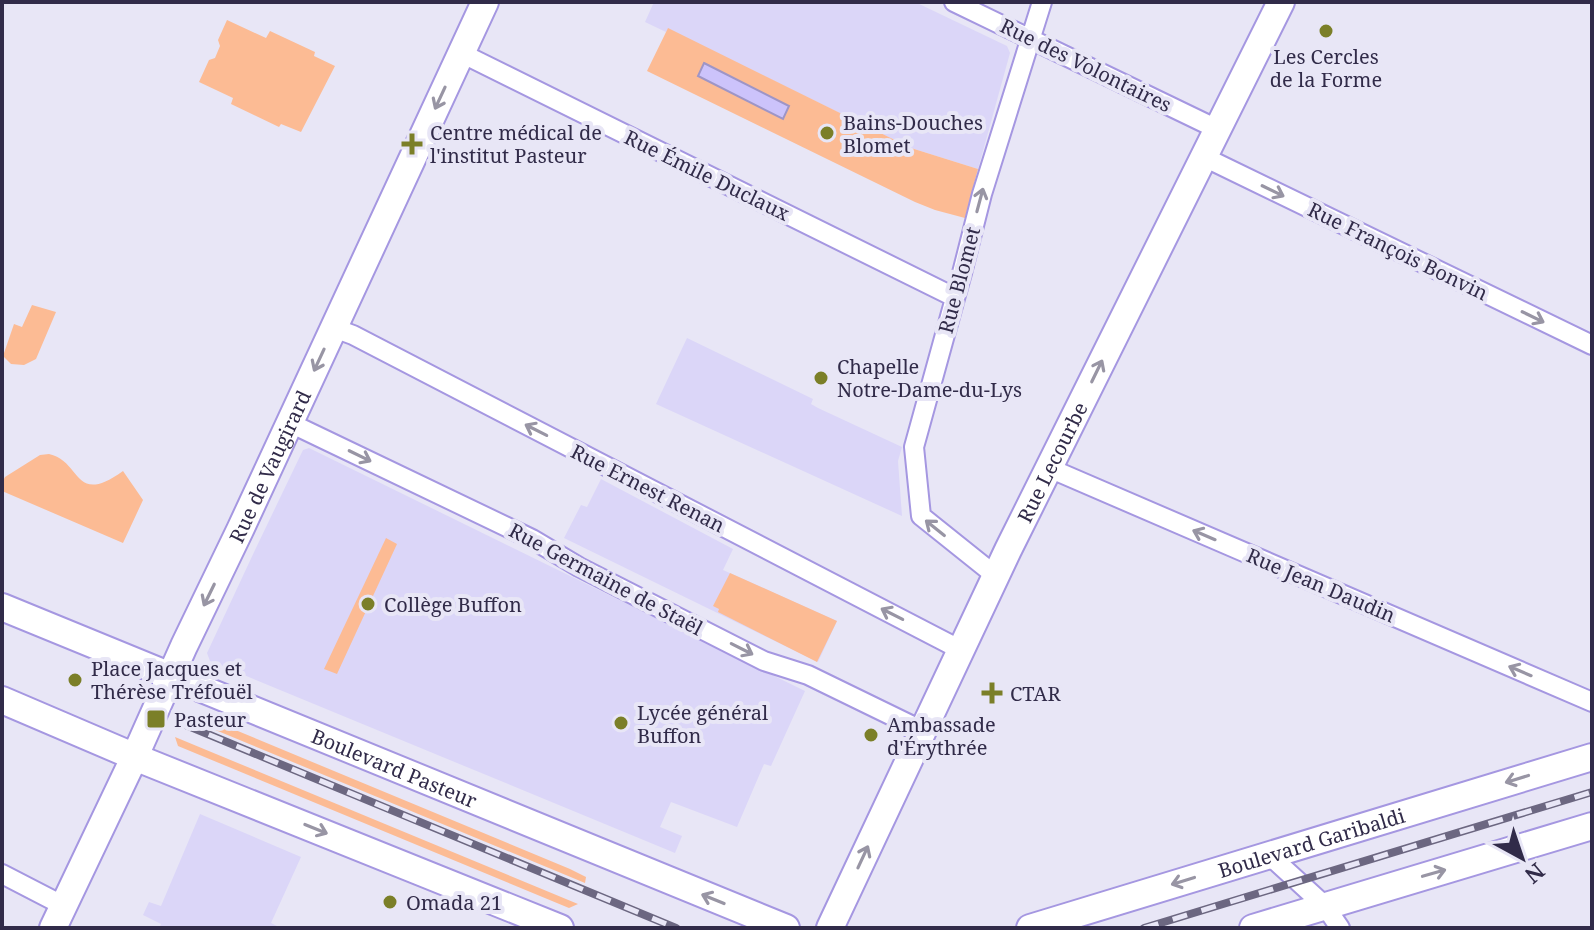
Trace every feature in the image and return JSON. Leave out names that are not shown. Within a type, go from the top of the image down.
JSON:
[{"type":"main road","name":"Rue de Vaugirard","points":[[59,917],[485,2]]},
{"type":"main road","name":"Rue Lecourbe","points":[[830,928],[996,576],[1281,2]]},
{"type":"main road","name":"Boulevard Pasteur","points":[[2,607],[786,928]]},
{"type":"main road","points":[[2,700],[560,928]]},
{"type":"main road","name":"Boulevard Garibaldi","points":[[1030,928],[1592,757]]},
{"type":"main road","points":[[1253,928],[1592,826]]},
{"type":"street","name":"Rue des Volontaires","points":[[954,2],[1217,129]]},
{"type":"street","name":"Rue Blomet","points":[[996,576],[921,516],[914,447],[985,183],[1042,2]]},
{"type":"street","name":"Rue Émile Duclaux","points":[[461,53],[954,297]]},
{"type":"street","name":"Rue François Bonvin","points":[[1204,157],[1592,345]]},
{"type":"street","name":"Rue Ernest Renan","points":[[334,328],[353,335],[961,650]]},
{"type":"street","name":"Rue Germaine de Staël","points":[[290,423],[532,539],[579,567],[764,661],[808,675],[923,731]]},
{"type":"street","name":"Rue Jean Daudin","points":[[1049,468],[1592,702]]},
{"type":"street","points":[[1269,855],[1325,906],[1340,928]]},
{"type":"street","points":[[2,874],[59,917]]},
{"type":"shaded area","points":[[654,2],[915,2],[1007,46],[1010,53],[978,169],[911,148],[668,29],[666,32],[645,22]]},
{"type":"shaded area","points":[[227,20],[266,38],[270,31],[315,52],[314,56],[335,66],[301,132],[281,124],[279,127],[231,104],[233,98],[199,82],[209,60],[215,58],[220,46],[218,40]]},
{"type":"shaded area","name":"Bains-Douches Blomet","points":[[668,28],[911,148],[978,169],[965,218],[915,202],[647,71]]},
{"type":"shaded area","points":[[704,63],[789,106],[783,119],[698,76]]},
{"type":"shaded area","points":[[32,305],[56,312],[36,359],[24,365],[11,364],[3,356],[14,324],[22,327]]},
{"type":"shaded area","points":[[687,338],[813,399],[811,404],[818,408],[902,447],[898,461],[902,516],[656,404]]},
{"type":"shaded area","points":[[309,448],[805,691],[771,766],[764,764],[737,827],[671,802],[660,827],[682,836],[675,853],[210,661],[207,653],[303,450]]},
{"type":"shaded area","points":[[40,455],[60,458],[86,483],[95,485],[123,471],[143,500],[123,543],[2,491],[5,477]]},
{"type":"shaded area","points":[[601,479],[733,549],[723,570],[837,621],[818,662],[564,538],[581,505],[587,507]]},
{"type":"shaded area","points":[[386,538],[397,544],[337,674],[324,669]]},
{"type":"shaded area","points":[[730,573],[837,621],[817,662],[718,612],[719,609],[713,606]]},
{"type":"shaded area","points":[[216,722],[570,869],[586,877],[585,883],[213,729]]},
{"type":"shaded area","points":[[175,737],[578,904],[569,908],[178,746]]},
{"type":"shaded area","points":[[200,814],[301,857],[271,923],[276,928],[159,928],[161,924],[143,915],[149,902],[161,906]]},
{"type":"railway","points":[[181,723],[676,928]]},
{"type":"railway","points":[[1144,928],[1592,792]]},
{"type":"place","name":"Les Cercles de la Forme","points":[[1326,31]]},
{"type":"place","name":"Bains-Douches Blomet","points":[[827,133]]},
{"type":"place","name":"Centre médical de l'institut Pasteur","points":[[412,144]]},
{"type":"place","name":"Chapelle Notre-Dame-du-Lys","points":[[821,378]]},
{"type":"place","name":"Collège Buffon","points":[[368,604]]},
{"type":"place","name":"Place Jacques et Thérèse Tréfouël","points":[[75,680]]},
{"type":"place","name":"CTAR","points":[[992,693]]},
{"type":"place","name":"Pasteur","points":[[156,719]]},
{"type":"place","name":"Lycée général Buffon","points":[[621,723]]},
{"type":"place","name":"Ambassade d'Érythrée","points":[[871,735]]},
{"type":"place","name":"Omada 21","points":[[390,902]]}]
